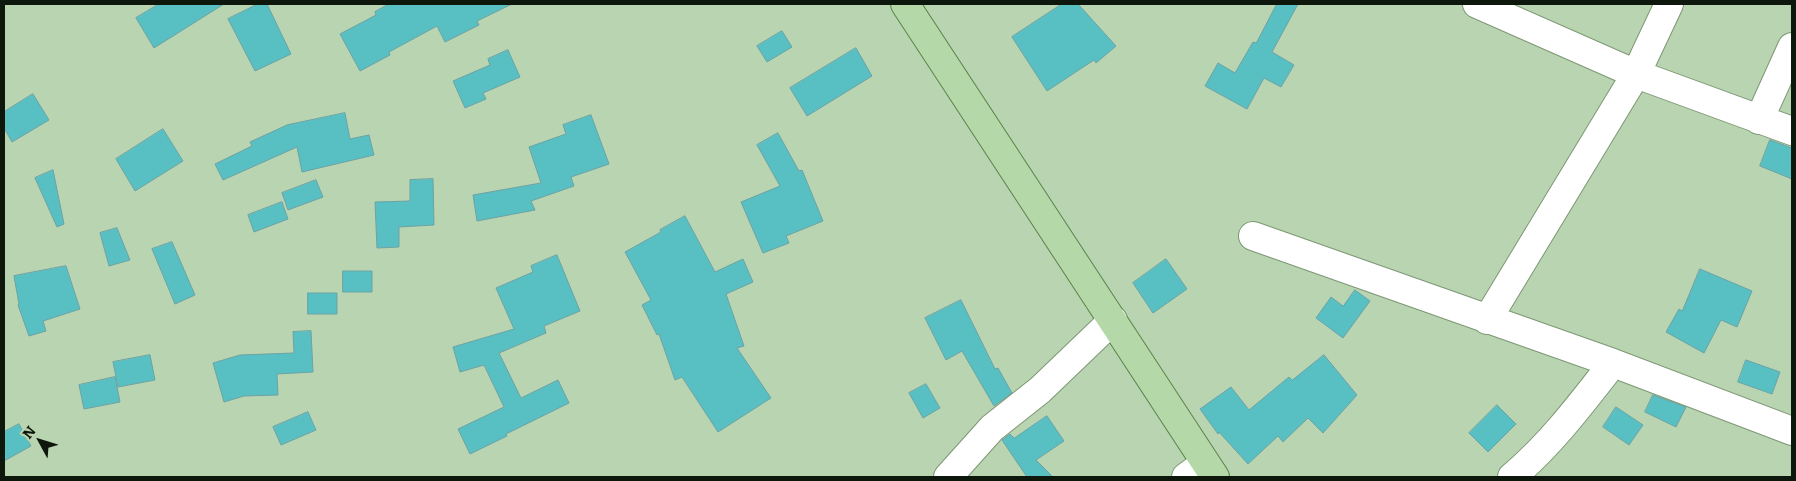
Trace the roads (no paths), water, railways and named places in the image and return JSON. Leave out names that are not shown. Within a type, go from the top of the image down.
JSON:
[{"type":"main road","points":[[905,4],[1113,320],[1202,472]]},
{"type":"street","points":[[1477,4],[1636,74],[1792,131]]},
{"type":"street","points":[[1487,320],[1636,74],[1670,4]]},
{"type":"street","points":[[1759,120],[1792,47]]},
{"type":"street","points":[[1253,236],[1613,364],[1792,431]]},
{"type":"street","points":[[948,477],[992,428],[1040,390],[1113,320]]},
{"type":"street","points":[[1512,477],[1534,459],[1558,433],[1613,364]]}]
